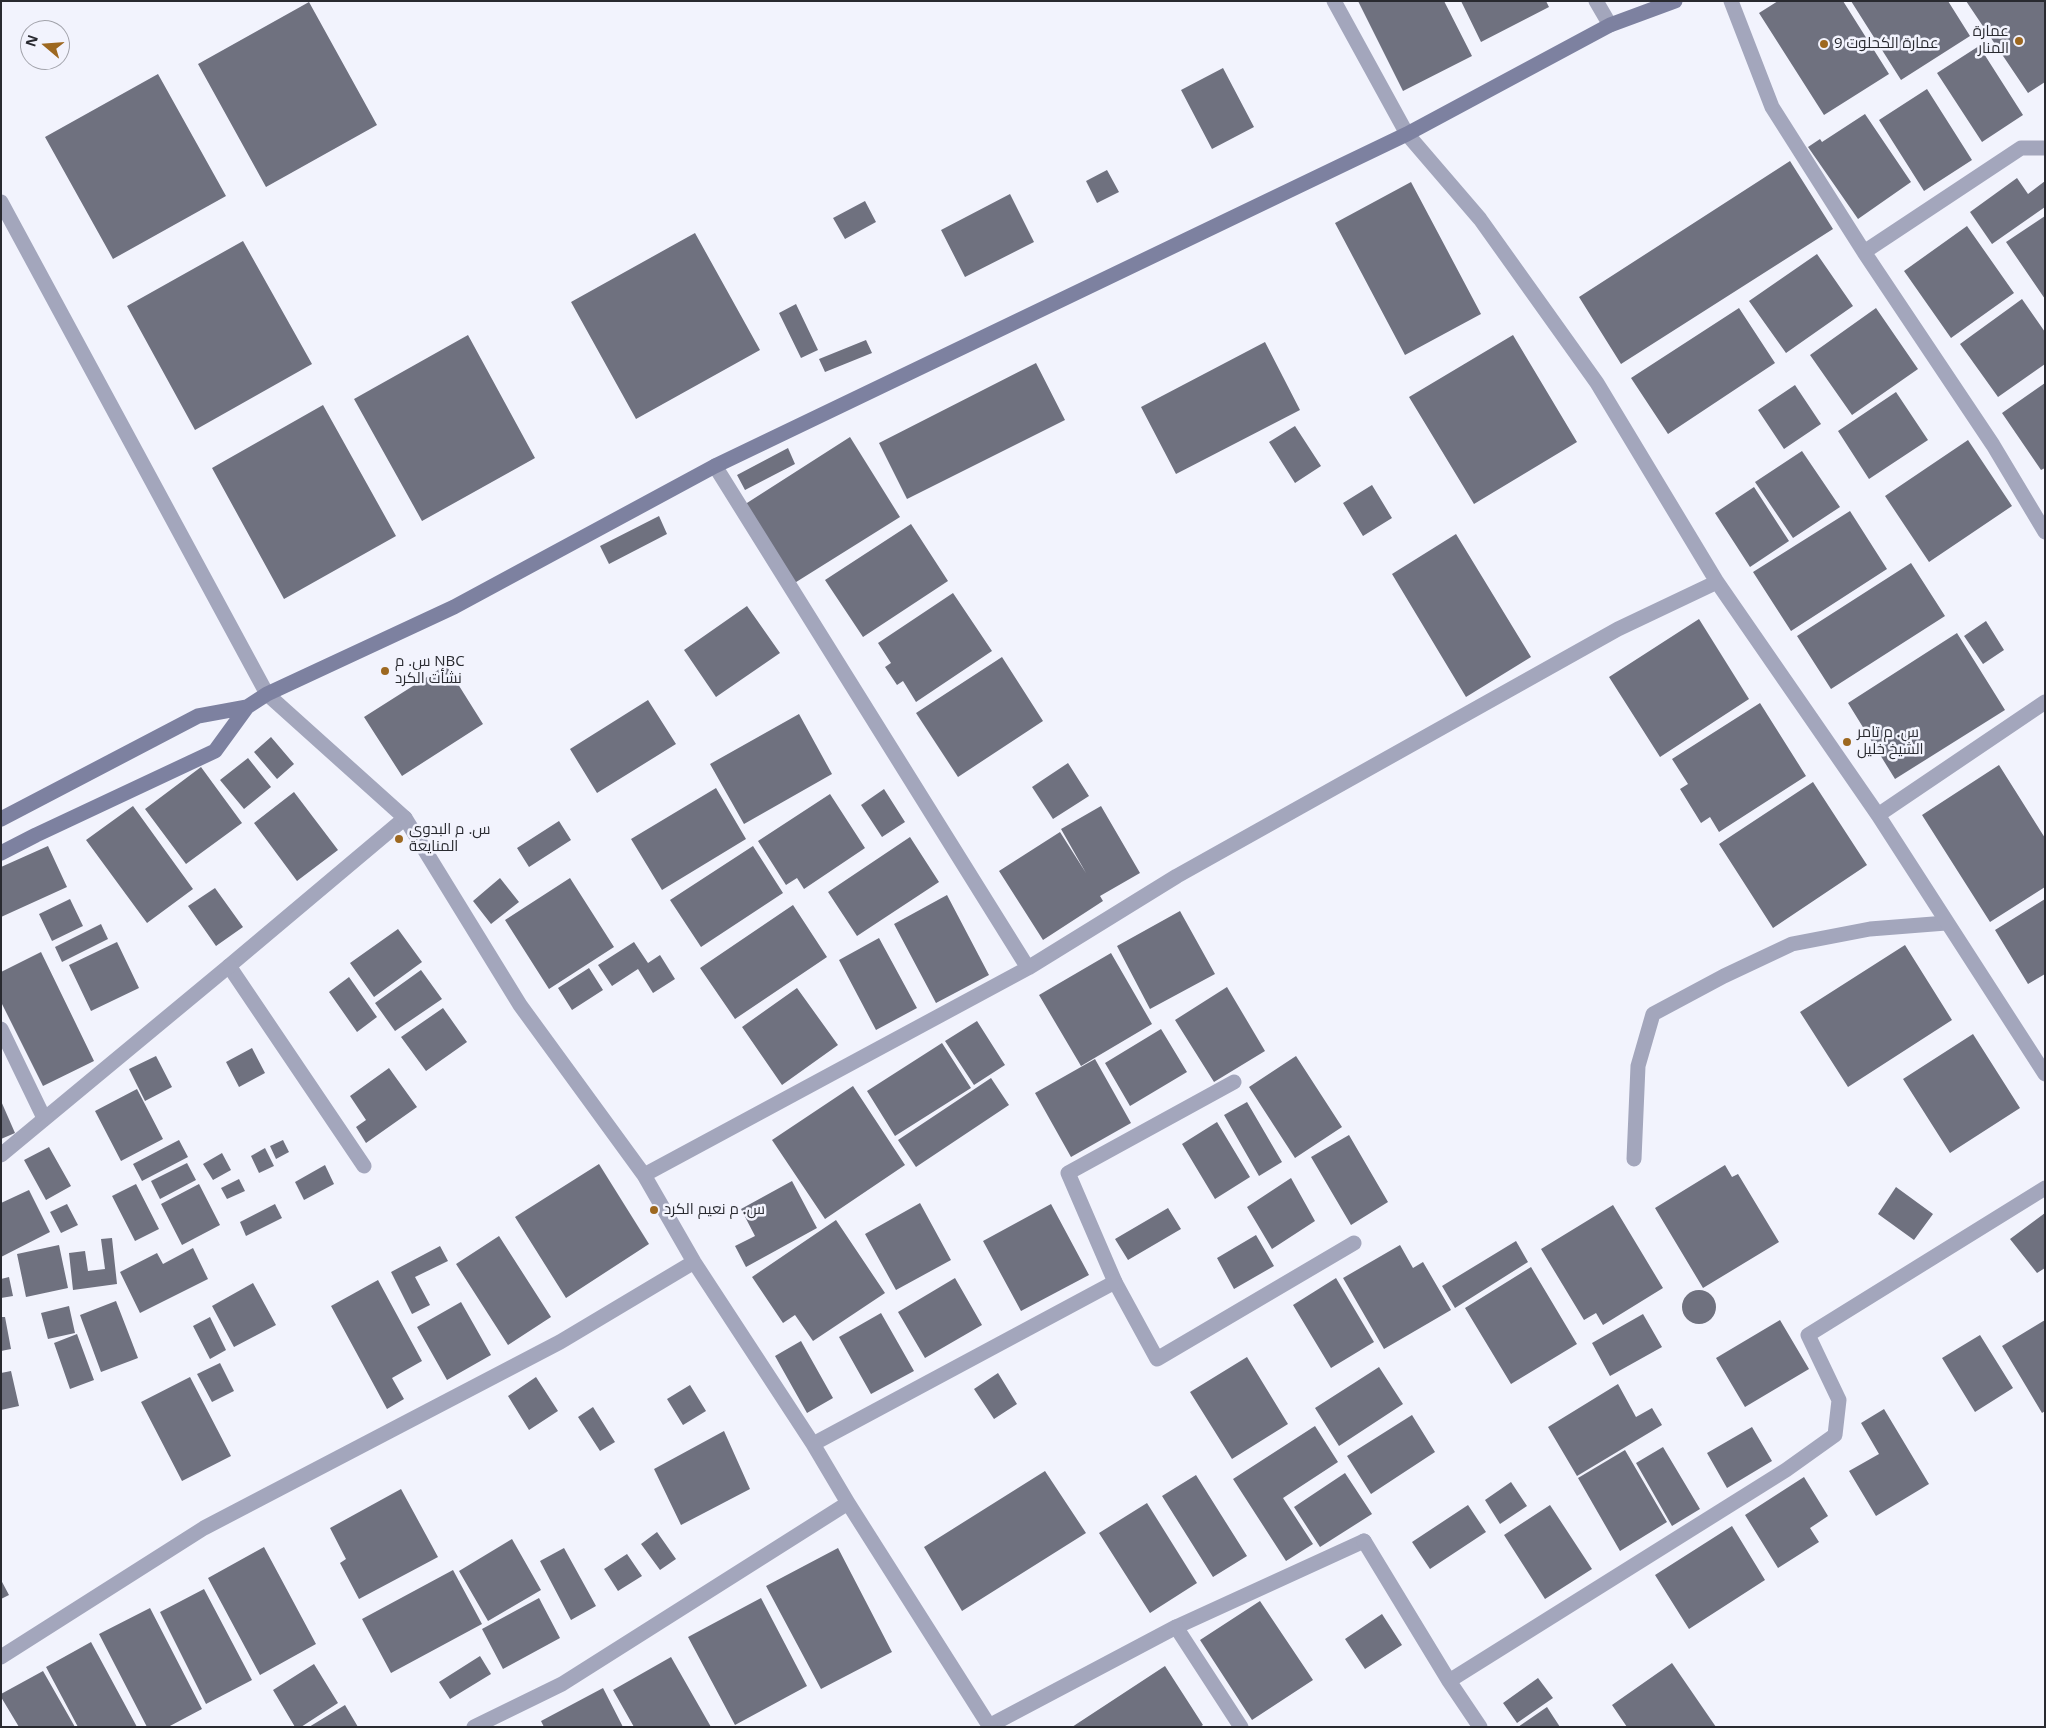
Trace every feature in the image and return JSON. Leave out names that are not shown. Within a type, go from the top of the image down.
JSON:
[{"type":"street","points":[[1334,1],[1406,134],[1480,218],[1597,383],[1717,582],[1878,815],[2045,1074]]},
{"type":"street","points":[[1596,1],[1610,25]]},
{"type":"street","points":[[1,853],[215,751],[247,707],[267,694],[454,607],[715,466],[1406,134],[1610,25],[1676,1]]},
{"type":"street","points":[[1730,1],[1772,106],[1864,252],[1993,445],[2045,532]]},
{"type":"street","points":[[1864,252],[2022,148],[2045,148]]},
{"type":"street","points":[[1,202],[267,694],[405,818],[520,1005],[644,1175],[694,1262],[813,1444],[848,1503],[989,1726],[1176,1627],[1364,1541],[1449,1681],[1480,1727]]},
{"type":"street","points":[[715,466],[1028,968]]},
{"type":"street","points":[[644,1175],[1028,968],[1177,876],[1601,639],[1717,582]]},
{"type":"street","points":[[1878,815],[2045,702]]},
{"type":"street","points":[[1,818],[198,716],[247,707]]},
{"type":"street","points":[[1,1155],[405,818]]},
{"type":"street","points":[[1634,1159],[1638,1066],[1652,1014],[1724,976],[1792,944],[1870,929],[1946,923]]},
{"type":"street","points":[[229,966],[364,1166]]},
{"type":"street","points":[[1,1029],[44,1118]]},
{"type":"street","points":[[1234,1082],[1068,1173],[1115,1282],[1157,1359],[1354,1243]]},
{"type":"street","points":[[1449,1681],[1778,1476],[1835,1435],[1839,1400],[1808,1335],[2045,1188]]},
{"type":"street","points":[[1,1656],[204,1528],[560,1342],[694,1262]]},
{"type":"street","points":[[813,1444],[1115,1282]]},
{"type":"street","points":[[474,1727],[562,1684],[848,1503]]},
{"type":"street","points":[[1176,1627],[1241,1727]]},
{"type":"building","points":[[1358,1],[1444,1],[1472,56],[1403,91]]},
{"type":"building","points":[[1461,1],[1546,1],[1549,7],[1481,42]]},
{"type":"building","name":"عمارة الكحلوت 9","points":[[1778,1],[1843,1],[1889,74],[1824,115],[1759,13]]},
{"type":"building","points":[[1851,1],[1948,1],[1970,36],[1901,80]]},
{"type":"building","name":"عمارة المنار","points":[[1966,1],[2045,1],[2045,82],[2028,93]]},
{"type":"building","points":[[309,2],[377,125],[266,187],[198,64]]},
{"type":"building","points":[[1979,46],[2023,115],[1982,142],[1937,73]]},
{"type":"building","points":[[1223,68],[1254,127],[1212,149],[1181,90]]},
{"type":"building","points":[[158,74],[226,196],[113,259],[45,137]]},
{"type":"building","points":[[1927,89],[1972,160],[1924,191],[1879,120]]},
{"type":"building","points":[[1865,114],[1911,182],[1858,219],[1808,147],[1820,139],[1822,142]]},
{"type":"building","points":[[1790,161],[1833,229],[1621,364],[1579,297]]},
{"type":"building","points":[[1107,170],[1119,192],[1097,203],[1086,181]]},
{"type":"building","points":[[2017,178],[2028,194],[2045,181],[2045,207],[1992,244],[1970,212]]},
{"type":"building","points":[[1411,182],[1481,314],[1405,355],[1335,223]]},
{"type":"building","points":[[1010,194],[1034,242],[965,277],[941,230]]},
{"type":"building","points":[[865,201],[876,222],[845,239],[833,218]]},
{"type":"building","points":[[2045,216],[2045,299],[2006,242]]},
{"type":"building","points":[[1967,226],[2014,293],[1951,338],[1904,271]]},
{"type":"building","points":[[695,233],[760,350],[636,419],[571,302]]},
{"type":"building","points":[[243,241],[312,364],[195,430],[127,306]]},
{"type":"building","points":[[1817,254],[1853,306],[1786,353],[1749,301]]},
{"type":"building","points":[[2022,299],[2045,332],[2045,364],[1998,397],[1960,344]]},
{"type":"building","points":[[796,304],[818,350],[801,358],[779,313]]},
{"type":"building","points":[[1739,308],[1775,363],[1668,434],[1631,378]]},
{"type":"building","points":[[1876,308],[1918,369],[1852,415],[1810,355]]},
{"type":"building","points":[[468,335],[535,458],[422,521],[354,399]]},
{"type":"building","points":[[1513,335],[1577,442],[1474,504],[1409,397]]},
{"type":"building","points":[[866,340],[872,353],[825,372],[819,359]]},
{"type":"building","points":[[1265,342],[1300,410],[1176,474],[1141,407]]},
{"type":"building","points":[[1036,363],[1065,420],[907,499],[879,443]]},
{"type":"building","points":[[2045,383],[2045,468],[2041,470],[2002,413]]},
{"type":"building","points":[[1795,385],[1821,424],[1784,449],[1758,410]]},
{"type":"building","points":[[1896,392],[1928,440],[1869,479],[1838,431]]},
{"type":"building","points":[[323,405],[396,536],[284,599],[212,468]]},
{"type":"building","points":[[1295,426],[1321,466],[1295,483],[1269,442]]},
{"type":"building","points":[[850,437],[900,517],[785,589],[736,510]]},
{"type":"building","points":[[1968,440],[2012,506],[1929,562],[1885,496]]},
{"type":"building","points":[[788,448],[795,464],[745,490],[737,475]]},
{"type":"building","points":[[1802,451],[1840,507],[1793,538],[1755,482]]},
{"type":"building","points":[[1372,485],[1392,518],[1363,536],[1343,503]]},
{"type":"building","points":[[1754,487],[1789,541],[1750,567],[1715,513]]},
{"type":"building","points":[[1850,511],[1887,569],[1791,631],[1753,572]]},
{"type":"building","points":[[659,516],[667,534],[609,564],[600,546]]},
{"type":"building","points":[[911,524],[948,581],[863,637],[825,580]]},
{"type":"building","points":[[1456,534],[1531,657],[1466,697],[1392,574]]},
{"type":"building","points":[[1911,563],[1945,616],[1831,689],[1797,636]]},
{"type":"building","points":[[953,593],[992,651],[916,702],[903,681],[897,685],[885,667],[891,663],[878,643]]},
{"type":"building","points":[[747,606],[780,653],[716,697],[684,650]]},
{"type":"building","points":[[1699,619],[1749,699],[1660,757],[1609,677]]},
{"type":"building","points":[[1986,621],[2004,650],[1983,664],[1964,636]]},
{"type":"building","points":[[1957,633],[2005,710],[1895,779],[1848,703]]},
{"type":"building","points":[[1002,657],[1043,721],[958,777],[916,713]]},
{"type":"building","points":[[446,665],[483,724],[402,776],[364,717]]},
{"type":"building","points":[[648,700],[676,744],[597,793],[570,749]]},
{"type":"building","points":[[1760,703],[1806,776],[1719,832],[1710,817],[1701,823],[1680,789],[1688,784],[1672,759]]},
{"type":"building","points":[[799,714],[832,774],[744,824],[710,764]]},
{"type":"building","points":[[271,737],[294,764],[277,779],[254,752]]},
{"type":"building","points":[[248,758],[271,787],[244,809],[220,780]]},
{"type":"building","points":[[1068,763],[1089,796],[1053,819],[1032,787]]},
{"type":"building","points":[[1999,765],[2045,838],[2045,887],[1990,922],[1922,815]]},
{"type":"building","points":[[201,767],[242,823],[186,864],[145,809]]},
{"type":"building","points":[[1813,782],[1867,865],[1773,928],[1719,844]]},
{"type":"building","points":[[716,788],[746,839],[662,890],[631,839]]},
{"type":"building","points":[[884,789],[905,822],[882,837],[861,805]]},
{"type":"building","points":[[294,792],[338,850],[297,881],[254,823]]},
{"type":"building","points":[[830,794],[865,848],[804,889],[797,878],[786,885],[758,841]]},
{"type":"building","points":[[133,806],[193,889],[147,923],[86,840]]},
{"type":"building","points":[[1101,806],[1140,873],[1100,896],[1103,901],[1043,940],[999,871],[1060,832],[1086,873],[1061,829]]},
{"type":"building","points":[[559,821],[571,840],[529,867],[517,848]]},
{"type":"building","points":[[910,837],[939,882],[857,936],[828,892]]},
{"type":"building","points":[[48,846],[67,887],[1,917],[1,867]]},
{"type":"building","points":[[753,846],[783,893],[701,947],[670,900]]},
{"type":"building","points":[[500,878],[519,902],[491,924],[473,901]]},
{"type":"building","points":[[570,878],[614,947],[549,989],[505,920]]},
{"type":"building","points":[[215,888],[243,927],[216,946],[188,906]]},
{"type":"building","points":[[947,895],[989,975],[936,1003],[894,924]]},
{"type":"building","points":[[70,899],[83,926],[52,941],[39,914]]},
{"type":"building","points":[[2045,899],[2045,974],[2028,984],[1995,930]]},
{"type":"building","points":[[793,905],[827,957],[735,1019],[700,968]]},
{"type":"building","points":[[1180,911],[1215,974],[1150,1009],[1117,946]]},
{"type":"building","points":[[101,924],[108,939],[62,962],[55,947]]},
{"type":"building","points":[[398,929],[422,962],[374,997],[350,963]]},
{"type":"building","points":[[879,938],[917,1008],[876,1030],[839,960]]},
{"type":"building","points":[[117,942],[139,988],[91,1011],[69,965]]},
{"type":"building","points":[[634,942],[648,963],[660,955],[675,979],[653,993],[638,969],[612,986],[598,965]]},
{"type":"building","points":[[1905,945],[1952,1020],[1848,1087],[1800,1012]]},
{"type":"building","points":[[41,952],[94,1061],[43,1086],[1,1002],[1,972]]},
{"type":"building","points":[[1111,953],[1152,1024],[1081,1066],[1039,995]]},
{"type":"building","points":[[589,968],[603,990],[572,1010],[558,988]]},
{"type":"building","points":[[421,970],[442,999],[395,1031],[375,1003]]},
{"type":"building","points":[[349,977],[377,1017],[357,1032],[329,992]]},
{"type":"building","points":[[1227,987],[1265,1051],[1214,1082],[1175,1020]]},
{"type":"building","points":[[797,988],[838,1045],[782,1085],[742,1027]]},
{"type":"building","points":[[443,1008],[467,1042],[426,1071],[401,1037]]},
{"type":"building","points":[[977,1021],[1005,1065],[974,1085],[945,1041]]},
{"type":"building","points":[[1161,1029],[1187,1072],[1130,1106],[1105,1063]]},
{"type":"building","points":[[1973,1034],[2020,1108],[1950,1153],[1903,1079]]},
{"type":"building","points":[[942,1043],[971,1088],[895,1136],[867,1091]]},
{"type":"building","points":[[252,1048],[265,1073],[239,1087],[226,1062]]},
{"type":"building","points":[[156,1056],[172,1087],[145,1101],[129,1069]]},
{"type":"building","points":[[1296,1056],[1342,1127],[1295,1158],[1249,1087]]},
{"type":"building","points":[[1095,1059],[1131,1123],[1071,1157],[1035,1093]]},
{"type":"building","points":[[389,1068],[417,1107],[366,1143],[356,1127],[366,1120],[350,1096]]},
{"type":"building","points":[[991,1078],[1009,1105],[916,1167],[898,1140]]},
{"type":"building","points":[[853,1086],[905,1165],[825,1219],[772,1140]]},
{"type":"building","points":[[137,1089],[163,1139],[121,1161],[95,1111]]},
{"type":"building","points":[[1,1101],[15,1133],[1,1139]]},
{"type":"building","points":[[1247,1102],[1282,1162],[1259,1176],[1224,1115]]},
{"type":"building","points":[[1217,1122],[1250,1177],[1215,1199],[1182,1144]]},
{"type":"building","points":[[1349,1135],[1388,1202],[1351,1225],[1311,1157]]},
{"type":"building","points":[[179,1140],[188,1157],[142,1181],[133,1164]]},
{"type":"building","points":[[283,1140],[289,1152],[276,1159],[270,1146]]},
{"type":"building","points":[[49,1147],[71,1186],[46,1200],[24,1160]]},
{"type":"building","points":[[265,1148],[274,1166],[259,1173],[251,1156]]},
{"type":"building","points":[[222,1153],[231,1170],[213,1180],[203,1164]]},
{"type":"building","points":[[187,1163],[196,1180],[160,1199],[151,1181]]},
{"type":"building","points":[[599,1164],[649,1244],[566,1298],[515,1217]]},
{"type":"building","points":[[325,1165],[334,1184],[304,1200],[295,1182]]},
{"type":"building","points":[[1725,1165],[1732,1177],[1738,1174],[1779,1242],[1703,1288],[1655,1208]]},
{"type":"building","points":[[1291,1178],[1315,1221],[1272,1249],[1247,1207]]},
{"type":"building","points":[[239,1179],[245,1191],[227,1199],[221,1188]]},
{"type":"building","points":[[792,1181],[817,1228],[746,1267],[735,1246],[755,1236],[741,1209]]},
{"type":"building","points":[[136,1184],[159,1229],[135,1241],[112,1196]]},
{"type":"building","points":[[199,1184],[220,1225],[182,1245],[161,1204]]},
{"type":"building","points":[[1896,1187],[1933,1214],[1914,1240],[1878,1214]]},
{"type":"building","points":[[29,1190],[50,1232],[1,1257],[1,1203]]},
{"type":"building","points":[[920,1203],[951,1260],[896,1290],[865,1234]]},
{"type":"building","points":[[67,1204],[78,1225],[61,1233],[50,1212]]},
{"type":"building","points":[[275,1204],[282,1218],[246,1236],[240,1222]]},
{"type":"building","points":[[1051,1204],[1089,1275],[1021,1311],[983,1241]]},
{"type":"building","points":[[1613,1205],[1663,1288],[1603,1325],[1596,1313],[1584,1320],[1541,1249]]},
{"type":"building","points":[[1168,1208],[1181,1229],[1128,1260],[1115,1239]]},
{"type":"building","points":[[2045,1213],[2045,1268],[2037,1273],[2010,1239]]},
{"type":"building","points":[[836,1220],[885,1293],[813,1341],[795,1315],[783,1323],[752,1277]]},
{"type":"building","points":[[1256,1235],[1274,1266],[1234,1289],[1217,1258]]},
{"type":"building","points":[[499,1236],[551,1317],[508,1345],[456,1264]]},
{"type":"building","points":[[112,1238],[117,1284],[73,1290],[69,1253],[85,1251],[88,1271],[105,1269],[101,1239]]},
{"type":"building","points":[[1516,1241],[1528,1262],[1455,1308],[1442,1286]]},
{"type":"building","points":[[59,1245],[68,1288],[26,1297],[17,1254]]},
{"type":"building","points":[[1400,1245],[1413,1268],[1423,1262],[1451,1310],[1384,1349],[1343,1278]]},
{"type":"building","points":[[440,1246],[448,1261],[415,1277],[430,1305],[412,1314],[391,1272]]},
{"type":"building","points":[[193,1248],[208,1279],[140,1313],[120,1272],[157,1253],[163,1264]]},
{"type":"building","points":[[1531,1267],[1577,1344],[1511,1384],[1465,1308]]},
{"type":"building","points":[[9,1277],[13,1296],[1,1298],[1,1279]]},
{"type":"building","points":[[955,1278],[982,1325],[925,1358],[898,1312]]},
{"type":"building","points":[[1336,1278],[1374,1342],[1331,1368],[1293,1305]]},
{"type":"building","points":[[378,1280],[422,1361],[392,1378],[404,1399],[387,1409],[331,1306]]},
{"type":"building","points":[[253,1283],[276,1325],[234,1347],[212,1306]]},
{"type":"building","points":[[1699,1290],[1711,1295],[1716,1307],[1711,1319],[1699,1324],[1687,1319],[1682,1307],[1687,1295]]},
{"type":"building","points":[[116,1301],[138,1358],[101,1372],[80,1315]]},
{"type":"building","points":[[461,1302],[491,1355],[447,1380],[417,1327]]},
{"type":"building","points":[[69,1306],[75,1333],[48,1339],[41,1313]]},
{"type":"building","points":[[881,1313],[914,1371],[871,1394],[839,1337]]},
{"type":"building","points":[[1643,1314],[1662,1347],[1610,1376],[1592,1343]]},
{"type":"building","points":[[1,1317],[5,1317],[11,1349],[1,1351]]},
{"type":"building","points":[[210,1317],[226,1350],[210,1359],[193,1326]]},
{"type":"building","points":[[1780,1320],[1809,1369],[1745,1407],[1716,1358]]},
{"type":"building","points":[[2045,1320],[2045,1411],[2042,1413],[2002,1346]]},
{"type":"building","points":[[77,1334],[94,1380],[70,1389],[54,1343]]},
{"type":"building","points":[[1980,1335],[2013,1388],[1975,1412],[1942,1358]]},
{"type":"building","points":[[801,1341],[833,1398],[807,1413],[775,1356]]},
{"type":"building","points":[[1247,1357],[1288,1424],[1232,1459],[1190,1392]]},
{"type":"building","points":[[220,1363],[234,1391],[212,1402],[197,1374]]},
{"type":"building","points":[[1379,1367],[1403,1404],[1339,1446],[1315,1408]]},
{"type":"building","points":[[11,1371],[19,1406],[1,1410],[1,1373]]},
{"type":"building","points":[[998,1373],[1017,1404],[994,1419],[974,1389]]},
{"type":"building","points":[[190,1377],[231,1456],[182,1481],[141,1402]]},
{"type":"building","points":[[536,1377],[558,1411],[529,1430],[508,1396]]},
{"type":"building","points":[[1618,1384],[1636,1417],[1652,1408],[1662,1425],[1577,1476],[1548,1427]]},
{"type":"building","points":[[690,1385],[706,1411],[683,1425],[667,1399]]},
{"type":"building","points":[[593,1407],[615,1442],[600,1451],[578,1417]]},
{"type":"building","points":[[1884,1409],[1929,1484],[1876,1516],[1849,1471],[1879,1454],[1861,1423]]},
{"type":"building","points":[[1412,1415],[1435,1452],[1371,1494],[1347,1456]]},
{"type":"building","points":[[1315,1426],[1338,1462],[1283,1498],[1313,1544],[1286,1561],[1233,1479]]},
{"type":"building","points":[[1752,1427],[1772,1461],[1727,1488],[1707,1453]]},
{"type":"building","points":[[724,1431],[750,1489],[681,1525],[654,1469]]},
{"type":"building","points":[[1663,1447],[1700,1509],[1672,1526],[1636,1463]]},
{"type":"building","points":[[1625,1450],[1667,1522],[1620,1551],[1578,1478]]},
{"type":"building","points":[[1045,1471],[1086,1533],[962,1611],[924,1547]]},
{"type":"building","points":[[1345,1473],[1372,1514],[1320,1547],[1294,1507]]},
{"type":"building","points":[[1196,1475],[1247,1556],[1213,1577],[1162,1496]]},
{"type":"building","points":[[1804,1477],[1828,1516],[1810,1528],[1819,1542],[1778,1568],[1745,1515]]},
{"type":"building","points":[[1511,1482],[1527,1506],[1500,1524],[1485,1500]]},
{"type":"building","points":[[401,1489],[438,1557],[359,1599],[340,1563],[346,1559],[330,1528]]},
{"type":"building","points":[[1147,1503],[1197,1583],[1150,1613],[1099,1533]]},
{"type":"building","points":[[1468,1505],[1486,1532],[1430,1569],[1412,1542]]},
{"type":"building","points":[[1550,1505],[1592,1569],[1545,1599],[1504,1535]]},
{"type":"building","points":[[1732,1526],[1765,1580],[1689,1629],[1655,1575]]},
{"type":"building","points":[[657,1532],[676,1559],[660,1570],[641,1544]]},
{"type":"building","points":[[512,1539],[541,1590],[488,1621],[459,1571]]},
{"type":"building","points":[[264,1547],[316,1644],[260,1675],[208,1578]]},
{"type":"building","points":[[564,1548],[596,1606],[571,1620],[540,1561]]},
{"type":"building","points":[[838,1548],[892,1652],[821,1689],[766,1586]]},
{"type":"building","points":[[627,1554],[642,1576],[618,1591],[604,1569]]},
{"type":"building","points":[[453,1570],[482,1624],[391,1673],[362,1619]]},
{"type":"building","points":[[1,1580],[9,1595],[1,1599]]},
{"type":"building","points":[[204,1589],[252,1680],[206,1704],[160,1612]]},
{"type":"building","points":[[539,1598],[560,1638],[503,1669],[482,1629]]},
{"type":"building","points":[[761,1598],[807,1686],[735,1725],[688,1637]]},
{"type":"building","points":[[1260,1601],[1313,1680],[1252,1720],[1200,1640]]},
{"type":"building","points":[[150,1608],[202,1709],[168,1727],[147,1727],[99,1634]]},
{"type":"building","points":[[1382,1614],[1402,1645],[1365,1669],[1345,1639]]},
{"type":"building","points":[[91,1642],[137,1727],[78,1727],[46,1667]]},
{"type":"building","points":[[480,1656],[491,1674],[450,1699],[439,1682]]},
{"type":"building","points":[[671,1657],[711,1727],[634,1727],[613,1690]]},
{"type":"building","points":[[1672,1663],[1716,1727],[1627,1727],[1612,1705]]},
{"type":"building","points":[[314,1664],[338,1703],[301,1727],[295,1727],[273,1690]]},
{"type":"building","points":[[1165,1666],[1203,1725],[1200,1727],[1072,1727]]},
{"type":"building","points":[[43,1671],[75,1727],[19,1727],[1,1697],[1,1694]]},
{"type":"building","points":[[1538,1678],[1553,1698],[1517,1723],[1503,1703]]},
{"type":"building","points":[[603,1688],[623,1727],[544,1727],[541,1721]]},
{"type":"building","points":[[345,1705],[358,1727],[309,1727]]},
{"type":"building","points":[[1547,1707],[1560,1727],[1518,1727]]},
{"type":"place","name":"عمارة المنار","points":[[2019,41]]},
{"type":"place","name":"عمارة الكحلوت 9","points":[[1824,44]]},
{"type":"place","name":"س. م NBC نشأت الكرد","points":[[385,671]]},
{"type":"place","name":"س. م تامر الشيخ خليل","points":[[1847,742]]},
{"type":"place","name":"س. م البدوي المنايعة","points":[[399,839]]},
{"type":"place","name":"س. م نعيم الكرد","points":[[654,1210]]}]
